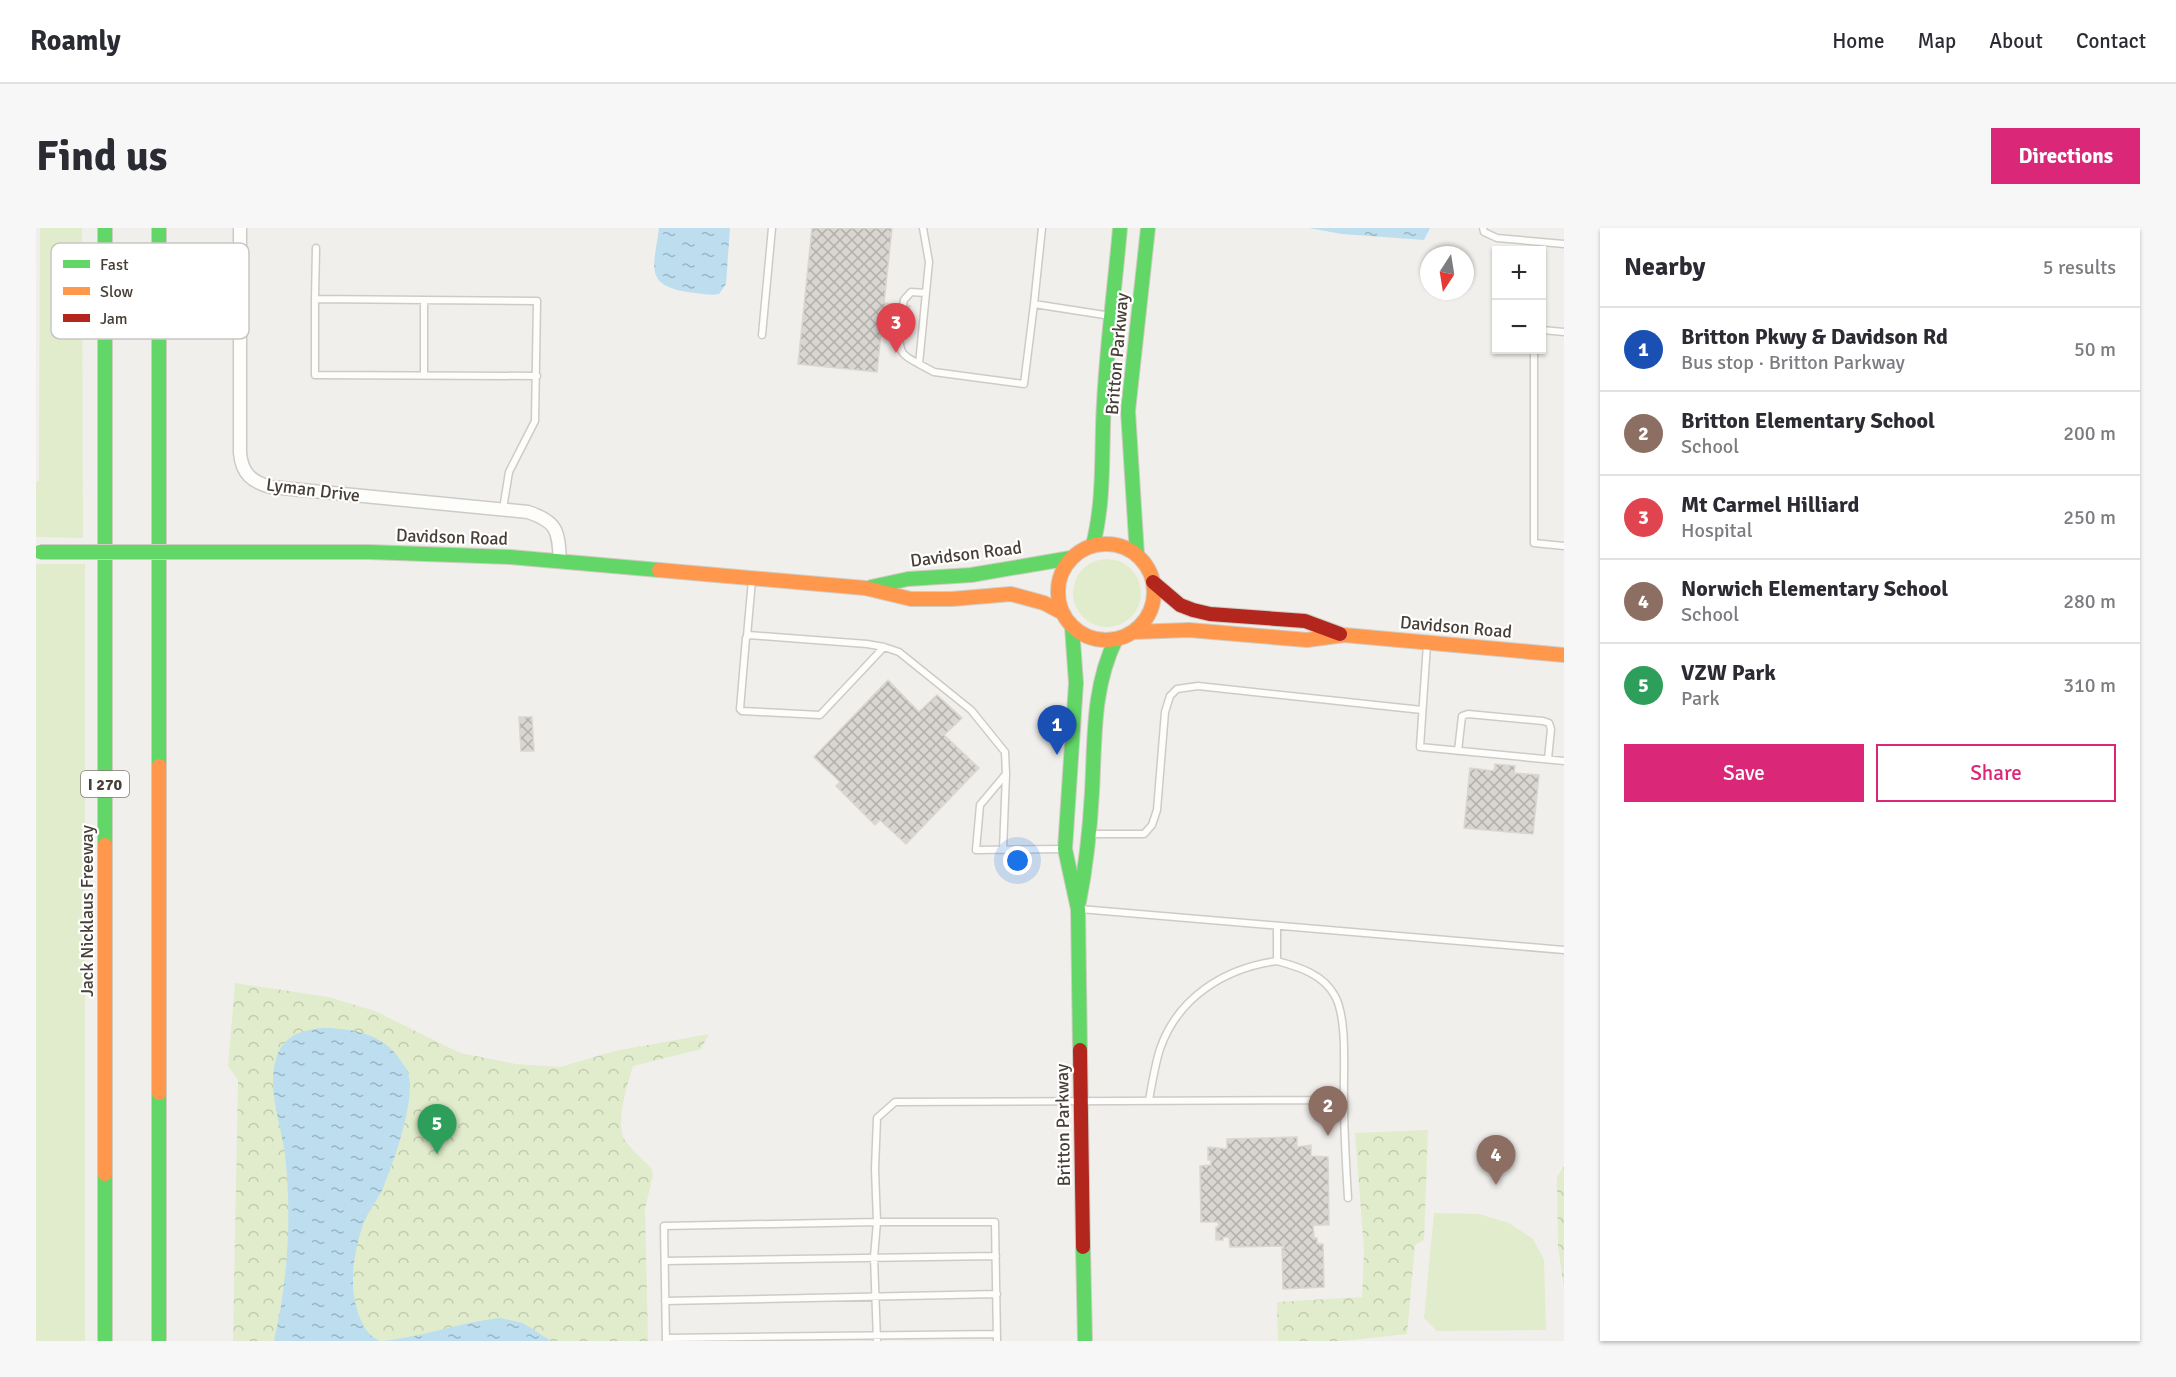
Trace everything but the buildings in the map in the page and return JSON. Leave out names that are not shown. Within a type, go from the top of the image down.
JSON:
[{"type":"main road","name":"Britton Parkway","points":[[1093,545],[1104,492],[1104,405],[1120,228]]},
{"type":"main road","name":"Britton Parkway","points":[[1137,555],[1128,411],[1148,228]]},
{"type":"main road","name":"Jack Nicklaus Freeway","points":[[105,339],[105,1341]]},
{"type":"main road","points":[[159,339],[159,1341]]},
{"type":"main road","points":[[1108,544],[1124,547],[1137,555],[1148,567],[1153,582],[1154,596],[1151,609],[1144,622],[1134,632],[1116,639],[1100,640],[1085,636],[1072,627],[1061,612],[1057,589],[1064,567],[1071,558],[1093,545],[1108,544]]},
{"type":"main road","name":"Davidson Road","points":[[38,552],[369,552],[560,560],[865,588],[911,599],[952,599],[1011,594],[1044,603],[1061,612]]},
{"type":"main road","name":"Davidson Road","points":[[865,588],[908,579],[971,575],[1071,558]]},
{"type":"main road","name":"Davidson Road","points":[[1153,582],[1180,605],[1193,610],[1209,614],[1305,621],[1344,635]]},
{"type":"main road","name":"Britton Parkway","points":[[1072,627],[1076,683],[1065,849],[1078,909],[1085,1341]]},
{"type":"main road","name":"Davidson Road","points":[[1134,632],[1189,630],[1307,639],[1344,635],[1564,655]]},
{"type":"main road","name":"Britton Parkway","points":[[1078,909],[1089,851],[1096,699],[1103,666],[1116,639]]},
{"type":"street","name":"Lyman Drive","points":[[240,339],[241,465],[246,475],[258,484],[528,512],[544,517],[552,523],[558,536],[560,560]]},
{"type":"lane","points":[[762,335],[772,228]]},
{"type":"lane","points":[[919,364],[929,262],[923,228]]},
{"type":"lane","points":[[899,335],[900,351],[906,357],[934,372],[1024,384],[1042,228]]},
{"type":"lane","points":[[1482,228],[1484,232],[1497,238],[1564,244]]},
{"type":"lane","points":[[316,248],[315,375],[537,376]]},
{"type":"lane","points":[[903,305],[911,292],[926,293]]},
{"type":"lane","points":[[315,299],[537,301],[535,421],[508,472],[503,510]]},
{"type":"lane","points":[[424,300],[424,375]]},
{"type":"lane","points":[[1034,304],[1087,310],[1112,316]]},
{"type":"lane","points":[[1546,330],[1564,332]]},
{"type":"lane","points":[[1533,354],[1534,543],[1564,546]]},
{"type":"lane","points":[[752,577],[740,709],[742,711],[820,715],[884,647]]},
{"type":"lane","points":[[747,636],[884,647],[899,652],[971,710],[1005,752],[1003,850]]},
{"type":"lane","points":[[1427,643],[1420,747],[1564,761]]},
{"type":"lane","points":[[1090,834],[1144,834],[1152,825],[1157,810],[1166,711],[1170,696],[1177,689],[1198,686],[1422,710]]},
{"type":"lane","points":[[1458,751],[1462,716],[1468,714],[1549,723],[1551,729],[1548,759]]},
{"type":"lane","points":[[1006,774],[980,805],[976,849],[978,851],[1065,849]]},
{"type":"lane","points":[[1078,909],[1564,950]]},
{"type":"lane","points":[[1277,926],[1277,961]]},
{"type":"lane","points":[[1149,1100],[1160,1048],[1174,1022],[1209,984],[1255,964],[1277,961],[1299,967],[1323,980],[1335,995],[1340,1010],[1348,1198]]},
{"type":"lane","points":[[877,1338],[874,1257],[877,1222],[875,1169],[877,1118],[895,1102],[1344,1100]]},
{"type":"lane","points":[[995,1222],[996,1256],[997,1338],[666,1339],[664,1226],[995,1222]]},
{"type":"lane","points":[[664,1261],[996,1256]]},
{"type":"lane","points":[[665,1301],[997,1294]]},
{"type":"green space","points":[[40,228],[82,228],[82,243],[51,243],[51,339],[82,339],[83,538],[36,537],[36,482],[39,481]]},
{"type":"green space","points":[[1107,559],[1120,562],[1131,569],[1138,580],[1141,593],[1138,606],[1131,617],[1120,624],[1107,627],[1094,624],[1083,617],[1076,606],[1073,593],[1076,580],[1083,569],[1094,562]]},
{"type":"green space","points":[[36,564],[85,564],[85,1341],[36,1341]]},
{"type":"green space","points":[[235,983],[328,997],[375,1011],[460,1053],[516,1064],[560,1067],[615,1051],[709,1034],[701,1049],[633,1066],[624,1101],[621,1121],[623,1137],[652,1169],[653,1175],[645,1209],[648,1341],[233,1341],[238,1080],[228,1066]]},
{"type":"green space","points":[[1428,1130],[1424,1240],[1415,1245],[1407,1334],[1342,1341],[1278,1341],[1277,1302],[1362,1297],[1364,1250],[1355,1133]]},
{"type":"green space","points":[[1564,1166],[1564,1288],[1558,1246],[1557,1177]]},
{"type":"green space","points":[[1434,1213],[1479,1214],[1509,1223],[1533,1239],[1544,1260],[1546,1330],[1437,1331],[1424,1318]]},
{"type":"water","points":[[659,228],[730,228],[726,284],[719,294],[711,295],[673,289],[657,278],[654,262]]},
{"type":"water","points":[[1309,228],[1430,228],[1424,240],[1342,234]]},
{"type":"water","points":[[321,1028],[355,1031],[376,1038],[394,1052],[408,1073],[409,1099],[403,1131],[383,1188],[364,1223],[356,1249],[353,1271],[358,1313],[366,1330],[380,1341],[274,1341],[283,1295],[288,1201],[285,1154],[274,1094],[274,1070],[279,1051],[288,1040],[299,1033]]},
{"type":"water","points":[[500,1318],[523,1323],[551,1341],[383,1341],[413,1336]]},
{"type":"traffic: fast","points":[[105,228],[105,243]]},
{"type":"traffic: fast","points":[[159,228],[159,243]]},
{"type":"traffic: fast","points":[[1093,545],[1101,492],[1105,381],[1120,228]]},
{"type":"traffic: fast","points":[[1137,555],[1128,411],[1148,228]]},
{"type":"traffic: fast","points":[[105,339],[105,845]]},
{"type":"traffic: fast","points":[[159,339],[159,766]]},
{"type":"traffic: fast","points":[[40,552],[229,552]]},
{"type":"traffic: fast","points":[[229,552],[369,552],[510,557],[659,570]]},
{"type":"traffic: fast","points":[[871,587],[908,579],[971,575],[1071,558]]},
{"type":"traffic: fast","points":[[1072,627],[1076,683],[1065,849],[1078,909],[1080,1050]]},
{"type":"traffic: fast","points":[[1079,902],[1089,834],[1096,714],[1108,657],[1116,639]]},
{"type":"traffic: fast","points":[[159,1093],[159,1341]]},
{"type":"traffic: fast","points":[[105,1174],[105,1341]]},
{"type":"traffic: fast","points":[[1083,1247],[1085,1341]]},
{"type":"traffic: slow","points":[[1106,544],[1124,547],[1140,558],[1151,574],[1154,592],[1151,610],[1140,626],[1124,637],[1106,640],[1088,637],[1072,626],[1061,610],[1058,592],[1061,574],[1072,558],[1088,547],[1106,544]]},
{"type":"traffic: slow","points":[[659,570],[865,588],[911,599],[952,599],[1011,594],[1044,603],[1061,612]]},
{"type":"traffic: slow","points":[[1134,632],[1189,630],[1307,640],[1344,635],[1564,655]]},
{"type":"traffic: slow","points":[[159,766],[159,1093]]},
{"type":"traffic: slow","points":[[105,845],[105,1174]]},
{"type":"traffic: jam","points":[[1153,582],[1180,605],[1193,610],[1210,614],[1305,621],[1340,634]]},
{"type":"traffic: jam","points":[[1080,1050],[1083,1247]]},
{"type":"place","name":"Mt Carmel Hilliard","points":[[896,353]]},
{"type":"place","name":"Britton Pkwy & Davidson Rd","points":[[1057,755]]},
{"type":"place","name":"Britton Elementary School","points":[[1328,1136]]},
{"type":"place","name":"VZW Park","points":[[437,1154]]},
{"type":"place","name":"Norwich Elementary School","points":[[1496,1185]]}]
